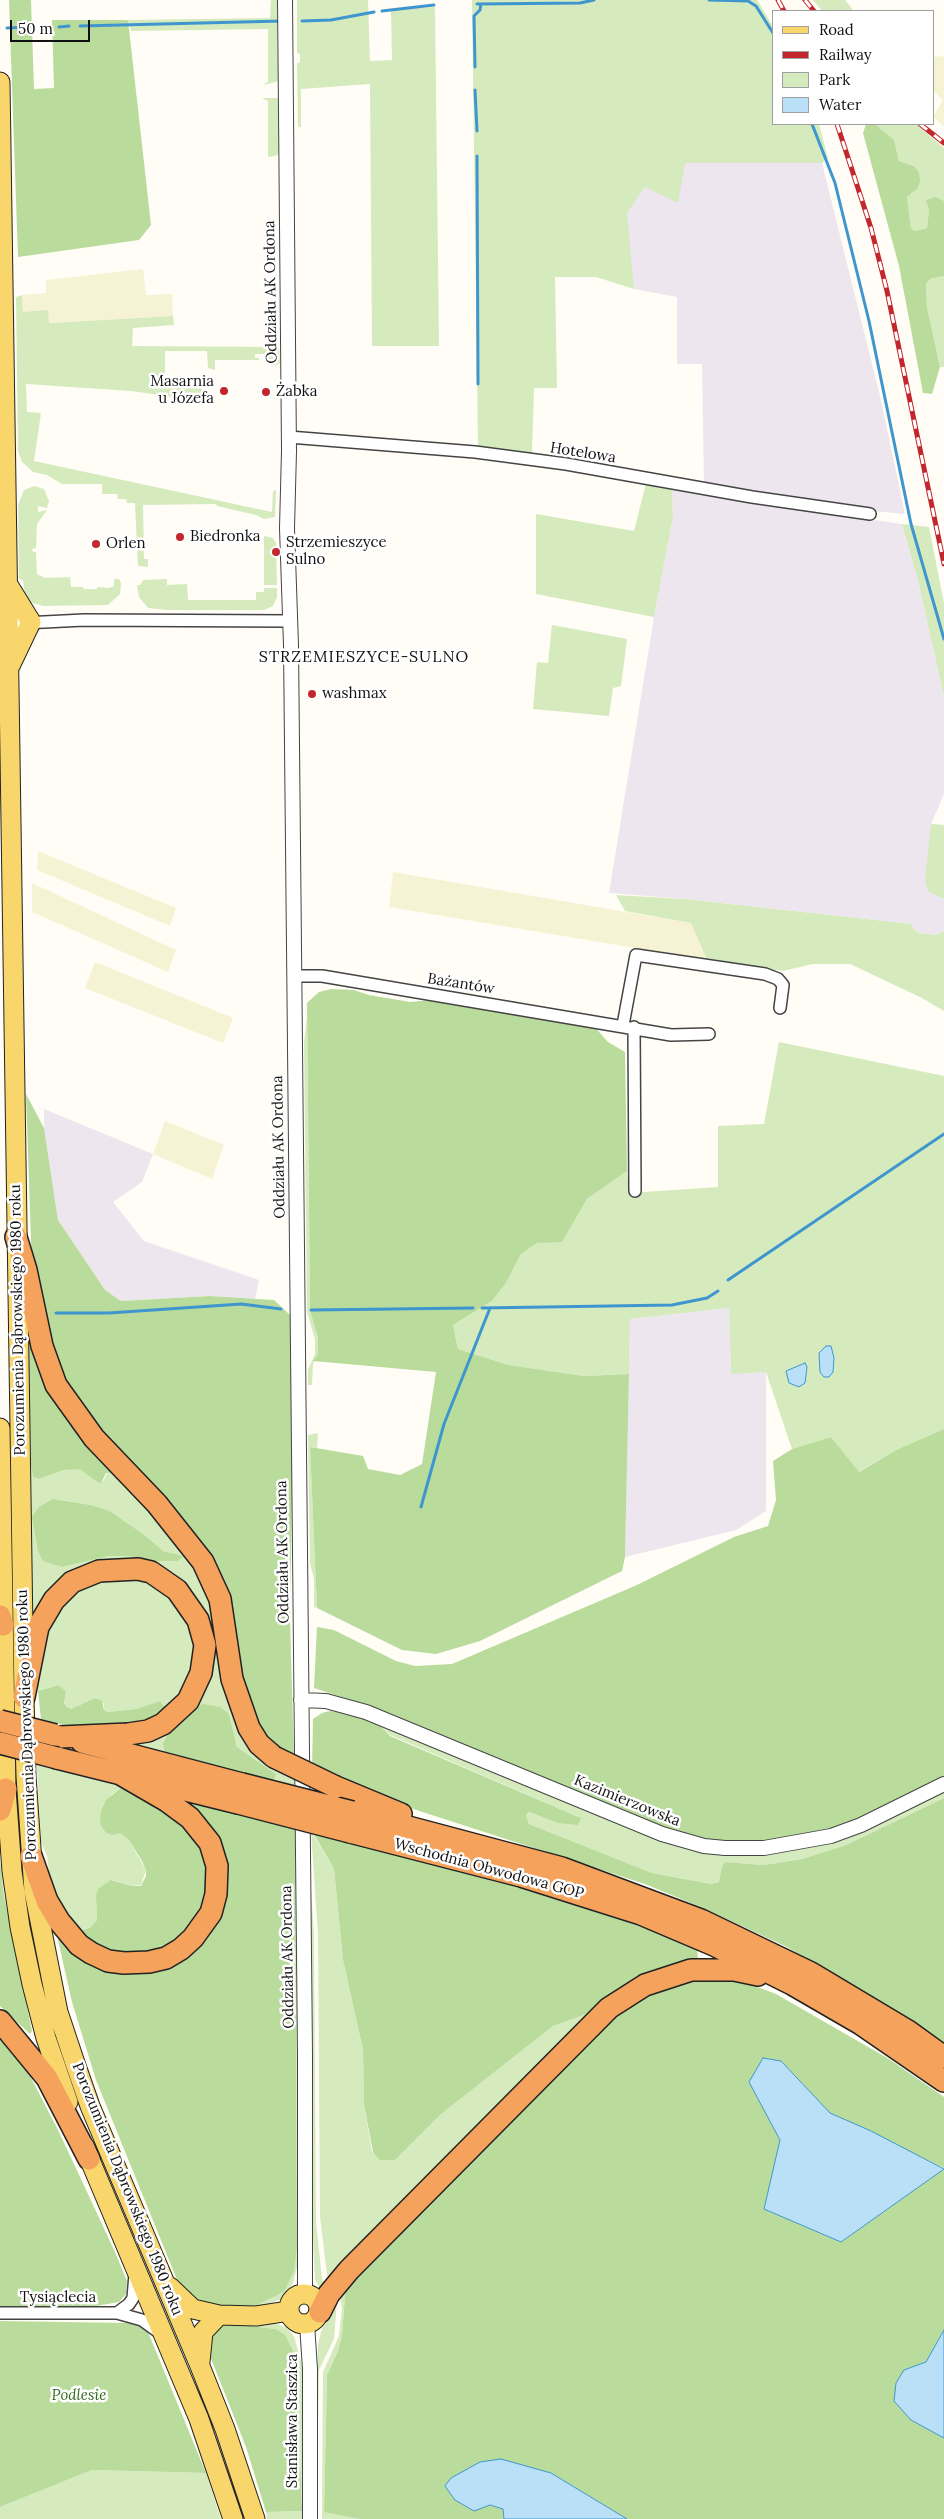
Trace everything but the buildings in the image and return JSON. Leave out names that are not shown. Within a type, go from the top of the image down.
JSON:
[{"type":"highway","points":[[16,1237],[26,1270],[42,1346],[56,1385],[94,1438],[157,1504],[203,1562],[220,1599],[232,1679],[254,1738],[274,1756],[336,1786],[402,1814],[431,1832]]},
{"type":"highway","points":[[24,1697],[38,1627],[54,1600],[72,1582],[99,1571],[138,1569],[151,1572],[177,1590],[198,1620],[205,1645],[201,1673],[188,1700],[163,1724],[148,1731],[128,1734],[58,1736]]},
{"type":"highway","name":"Wschodnia Obwodowa GOP","points":[[0,1721],[58,1736],[240,1794],[351,1822],[421,1849],[586,1895],[678,1930],[792,1984],[861,2024],[944,2081]]},
{"type":"highway","name":"Wschodnia Obwodowa GOP","points":[[0,1743],[117,1772],[240,1794]]},
{"type":"highway","points":[[31,1856],[48,1901],[59,1921],[79,1945],[91,1954],[124,1963],[149,1962],[166,1958],[181,1950],[193,1938],[211,1913],[216,1894],[217,1866],[210,1843],[196,1825],[167,1801],[117,1772]]},
{"type":"highway","points":[[0,1810],[6,1789]]},
{"type":"highway","name":"Wschodnia Obwodowa GOP","points":[[351,1822],[431,1832],[597,1879],[701,1920],[811,1973],[908,2031],[944,2057]]},
{"type":"highway","points":[[313,2318],[329,2294],[349,2270],[582,2034],[621,1999],[658,1980],[691,1970],[734,1970],[792,1984]]},
{"type":"highway","points":[[0,2021],[47,2078],[90,2159]]},
{"type":"main road","name":"Porozumienia Dąbrowskiego 1980 roku","points":[[0,82],[7,583],[4,624],[8,672],[24,1697],[31,1856],[37,1914],[61,2020],[90,2106],[200,2366],[225,2429],[255,2519]]},
{"type":"main road","points":[[7,583],[31,622],[8,672]]},
{"type":"main road","name":"Porozumienia Dąbrowskiego 1980 roku","points":[[0,1428],[6,1789],[12,1872],[20,1927],[32,1984],[49,2047],[90,2159],[203,2428],[233,2519]]},
{"type":"main road","points":[[164,2282],[193,2308],[219,2316],[256,2316],[289,2311]]},
{"type":"main road","points":[[305,2293],[317,2299],[313,2318],[296,2322],[289,2311],[293,2298],[305,2293]]},
{"type":"main road","points":[[200,2366],[203,2332],[219,2316]]},
{"type":"street","name":"Oddziału AK Ordona","points":[[285,0],[289,436],[287,503],[294,976],[306,2225],[305,2293]]},
{"type":"street","name":"Hotelowa","points":[[289,436],[475,452],[557,463],[752,498],[870,514]]},
{"type":"street","points":[[4,624],[93,620],[290,621]]},
{"type":"street","points":[[634,1192],[629,1026],[636,955],[765,974],[783,984],[780,1008]]},
{"type":"street","name":"Bażantów","points":[[294,976],[322,976],[629,1026],[671,1035],[709,1034]]},
{"type":"street","name":"Kazimierzowska","points":[[301,1700],[326,1701],[366,1712],[662,1834],[710,1846],[764,1848],[831,1836],[862,1824],[944,1784]]},
{"type":"street","name":"Tysiąclecia","points":[[117,2313],[129,2304],[132,2298],[135,2267]]},
{"type":"street","name":"Tysiąclecia","points":[[0,2312],[117,2313],[142,2320],[164,2337]]},
{"type":"street","name":"Stanisława Staszica","points":[[310,2519],[310,2369],[313,2318]]},
{"type":"shaded area","points":[[944,56],[944,126],[934,118],[943,100],[934,92],[934,57]]},
{"type":"shaded area","points":[[685,163],[822,163],[880,396],[905,514],[861,510],[704,483],[702,364],[677,364],[677,297],[634,289],[626,213],[645,187]]},
{"type":"shaded area","points":[[143,269],[146,295],[172,294],[173,316],[49,323],[23,313],[22,295],[46,293],[46,280]]},
{"type":"shaded area","points":[[672,490],[902,524],[918,581],[944,697],[944,794],[931,824],[929,892],[944,899],[944,931],[937,935],[914,930],[912,924],[685,899],[609,893],[654,617],[673,517]]},
{"type":"shaded area","points":[[38,851],[176,908],[170,926],[37,870]]},
{"type":"shaded area","points":[[393,872],[691,923],[707,960],[389,907]]},
{"type":"shaded area","points":[[32,883],[176,950],[168,972],[32,912]]},
{"type":"shaded area","points":[[95,962],[233,1018],[223,1043],[85,988]]},
{"type":"shaded area","points":[[44,1109],[153,1154],[142,1182],[113,1202],[144,1241],[259,1280],[255,1299],[210,1296],[121,1301],[105,1290],[58,1220],[44,1128]]},
{"type":"shaded area","points":[[165,1121],[224,1145],[212,1179],[153,1154]]},
{"type":"shaded area","points":[[729,1308],[731,1373],[766,1372],[766,1511],[736,1530],[625,1557],[630,1319]]},
{"type":"green space","points":[[9,0],[31,0],[34,89],[54,88],[52,20],[128,20],[151,225],[139,240],[18,257]]},
{"type":"green space","points":[[271,0],[277,0],[278,81],[262,85],[268,82],[268,29],[131,31],[128,20],[270,18]]},
{"type":"green space","points":[[297,0],[368,0],[370,61],[392,60],[391,10],[435,7],[439,346],[372,346],[370,84],[301,89],[301,127],[298,127],[297,63],[300,63],[300,54],[297,53]]},
{"type":"green space","points":[[472,0],[757,0],[772,24],[772,125],[819,125],[828,158],[822,163],[685,163],[678,203],[645,187],[627,213],[634,289],[596,277],[555,277],[557,388],[534,388],[532,453],[478,448]]},
{"type":"green space","points":[[813,0],[845,0],[853,10],[821,10]]},
{"type":"green space","points":[[262,98],[278,98],[279,154],[275,156],[268,157],[268,101]]},
{"type":"green space","points":[[866,125],[876,125],[894,140],[899,161],[914,166],[919,173],[920,181],[917,189],[907,197],[911,228],[915,231],[927,228],[929,210],[926,200],[936,197],[944,201],[944,276],[930,279],[926,284],[927,307],[940,367],[932,394],[923,393],[899,266],[863,133]]},
{"type":"green space","points":[[876,125],[917,125],[944,148],[944,201],[936,197],[929,210],[927,228],[915,231],[911,228],[907,197],[917,189],[914,166],[899,161],[894,140]]},
{"type":"green space","points":[[944,276],[944,367],[940,367],[927,307],[926,284],[930,279]]},
{"type":"green space","points":[[22,295],[23,312],[48,310],[49,323],[173,316],[174,325],[133,328],[132,346],[279,347],[280,363],[275,366],[275,360],[266,360],[266,354],[255,354],[255,358],[259,358],[259,360],[215,360],[215,370],[208,368],[207,351],[165,351],[165,384],[202,385],[202,401],[131,391],[26,384],[27,412],[41,413],[34,461],[272,512],[273,491],[276,490],[275,517],[264,519],[256,515],[217,506],[216,504],[143,505],[144,559],[148,559],[148,567],[138,566],[135,503],[127,503],[126,499],[118,499],[117,494],[102,494],[102,484],[62,484],[47,475],[33,472],[22,462],[18,451],[16,297]]},
{"type":"green space","points":[[646,483],[672,490],[673,517],[654,617],[536,594],[536,514],[634,531]]},
{"type":"green space","points":[[34,486],[44,489],[49,501],[47,508],[38,506],[38,512],[47,510],[37,524],[36,548],[32,549],[33,552],[36,552],[37,574],[45,578],[70,577],[71,587],[83,587],[84,589],[109,588],[114,586],[114,579],[119,579],[121,583],[120,594],[108,605],[43,606],[32,603],[25,595],[23,580],[19,579],[18,505],[24,490]]},
{"type":"green space","points":[[902,524],[929,527],[944,603],[944,697],[918,581]]},
{"type":"green space","points":[[264,536],[273,538],[276,543],[277,585],[264,585]]},
{"type":"green space","points":[[167,579],[167,585],[187,584],[188,600],[256,600],[256,592],[264,592],[264,588],[277,588],[277,597],[273,606],[264,610],[169,610],[148,608],[139,597],[137,585],[140,585],[143,580]]},
{"type":"green space","points":[[552,625],[627,639],[621,686],[613,688],[609,716],[533,709],[537,662],[548,663]]},
{"type":"green space","points":[[931,824],[944,825],[944,899],[929,892],[925,879]]},
{"type":"green space","points":[[616,895],[685,899],[912,924],[914,930],[936,935],[944,931],[944,1011],[922,998],[850,964],[813,964],[783,971],[707,960],[691,923],[625,911]]},
{"type":"green space","points":[[331,989],[354,990],[369,995],[410,1002],[441,999],[592,1024],[608,1042],[625,1052],[627,1171],[587,1199],[562,1242],[537,1243],[521,1254],[506,1283],[492,1301],[453,1325],[458,1349],[509,1365],[584,1376],[629,1374],[625,1557],[622,1571],[480,1641],[436,1654],[402,1650],[317,1608],[310,1447],[363,1456],[368,1469],[400,1475],[422,1464],[436,1372],[313,1361],[318,1354],[318,1338],[310,1311],[307,1003],[319,992]]},
{"type":"green space","points":[[307,1017],[310,1311],[318,1338],[318,1354],[313,1364],[312,1385],[308,1385],[308,1370],[315,1354],[315,1339],[307,1312],[304,1043]]},
{"type":"green space","points":[[779,1042],[944,1076],[944,1429],[896,1450],[858,1472],[831,1437],[792,1449],[766,1372],[731,1374],[729,1308],[630,1319],[629,1374],[584,1376],[509,1365],[458,1349],[453,1325],[492,1301],[506,1283],[521,1254],[537,1243],[562,1241],[587,1199],[627,1171],[629,1193],[718,1187],[718,1126],[764,1124]]},
{"type":"green space","points":[[26,1094],[44,1128],[58,1220],[105,1290],[121,1301],[210,1296],[274,1300],[291,1316],[293,1421],[290,1619],[294,1758],[272,1746],[255,1721],[244,1693],[227,1605],[123,1462],[63,1384],[32,1270]]},
{"type":"green space","points":[[27,1327],[115,1472],[106,1473],[101,1483],[80,1469],[64,1470],[39,1479],[33,1477],[31,1465]]},
{"type":"green space","points":[[944,1429],[944,1778],[844,1826],[827,1831],[756,1843],[721,1842],[695,1838],[655,1825],[374,1708],[314,1688],[317,1627],[334,1630],[396,1661],[415,1666],[452,1664],[637,1585],[734,1537],[768,1526],[776,1500],[773,1461],[792,1449],[831,1437],[859,1472],[896,1450]]},
{"type":"green space","points":[[318,1433],[317,1448],[310,1447],[317,1608],[314,1607],[314,1579],[310,1563],[308,1435]]},
{"type":"green space","points":[[31,1465],[33,1477],[39,1479],[64,1470],[81,1468],[97,1482],[103,1481],[108,1472],[115,1472],[190,1553],[294,1778],[294,1788],[273,1783],[276,1774],[237,1747],[229,1714],[179,1724],[168,1734],[165,1753],[118,1742],[205,1684],[195,1597],[105,1561],[86,1565],[58,1581],[50,1590],[30,1630]],"holes":[[[53,1499],[91,1505],[110,1511],[146,1536],[163,1551],[184,1556],[152,1561],[129,1556],[109,1556],[61,1567]]]},
{"type":"green space","points":[[53,1499],[91,1505],[110,1511],[146,1536],[163,1551],[184,1556],[177,1561],[152,1561],[129,1556],[109,1556],[62,1567],[43,1561],[38,1551],[32,1517],[39,1507]]},
{"type":"green space","points":[[122,1573],[161,1582],[197,1636],[194,1673],[169,1711],[160,1701],[136,1709],[108,1712],[104,1710],[104,1704],[95,1698],[71,1709],[64,1702],[66,1691],[57,1685],[38,1691],[37,1664],[42,1637],[68,1593]]},
{"type":"green space","points":[[58,1685],[66,1691],[64,1703],[71,1709],[95,1698],[102,1701],[104,1710],[108,1712],[136,1709],[160,1701],[169,1711],[148,1724],[79,1729],[41,1719],[38,1691]]},
{"type":"green space","points":[[203,1704],[220,1707],[229,1714],[237,1747],[276,1774],[273,1783],[165,1753],[163,1744],[168,1734],[191,1711]]},
{"type":"green space","points":[[330,1711],[352,1714],[379,1724],[390,1736],[581,1818],[578,1825],[558,1823],[529,1812],[526,1815],[529,1824],[652,1873],[711,1884],[719,1882],[722,1866],[725,1862],[764,1865],[802,1859],[846,1845],[944,1798],[944,2044],[880,2001],[785,1946],[703,1908],[645,1884],[404,1806],[312,1768],[313,1719],[322,1713]]},
{"type":"green space","points":[[379,1724],[715,1854],[763,1854],[830,1842],[944,1791],[944,1798],[846,1845],[802,1859],[764,1865],[725,1862],[722,1866],[719,1882],[711,1884],[652,1873],[529,1824],[526,1815],[529,1812],[539,1816],[581,1818],[390,1735]]},
{"type":"green space","points":[[37,1765],[122,1787],[111,1795],[112,1834],[120,1833],[129,1840],[146,1870],[141,1885],[133,1886],[112,1880],[96,1896],[97,1920],[91,1927],[76,1933],[51,1888],[47,1856],[41,1842]]},
{"type":"green space","points":[[122,1787],[159,1802],[206,1849],[210,1891],[192,1928],[158,1952],[116,1955],[76,1933],[91,1927],[97,1920],[96,1896],[98,1889],[111,1880],[132,1886],[141,1886],[146,1876],[146,1870],[142,1861],[129,1840],[120,1833],[112,1835],[106,1833],[100,1824],[101,1811],[106,1800]]},
{"type":"green space","points":[[173,1795],[295,1827],[297,2246],[294,2271],[284,2292],[257,2305],[234,2308],[203,2307],[182,2292],[96,2080],[72,2002],[58,1940],[58,1932],[71,1944],[161,1965],[225,1887]]},
{"type":"green space","points":[[295,1827],[297,1828],[300,2256],[293,2283],[284,2298],[261,2307],[234,2308],[257,2305],[284,2292],[297,2246]]},
{"type":"green space","points":[[311,1831],[334,1869],[343,1960],[363,2050],[364,2105],[372,2152],[395,2160],[440,2115],[553,2026],[598,2010],[328,2282],[320,2217],[318,1935]]},
{"type":"green space","points":[[312,1831],[518,1886],[669,1936],[697,1950],[698,1959],[696,1963],[598,2010],[553,2026],[440,2115],[395,2160],[380,2160],[373,2152],[364,2105],[363,2050],[343,1960],[334,1869]]},
{"type":"green space","points":[[309,1858],[314,1935],[316,2222],[322,2279],[328,2289],[321,2290],[315,2280],[312,2217]]},
{"type":"green space","points":[[0,1860],[4,1896],[32,2031],[30,2034],[0,2006]]},
{"type":"green space","points":[[677,1980],[739,1980],[776,1994],[889,2059],[944,2097],[944,2168],[830,2113],[781,2061],[749,2081],[780,2140],[764,2209],[841,2242],[944,2169],[944,2330],[926,2362],[904,2370],[911,2420],[944,2438],[944,2519],[627,2519],[551,2473],[527,2467],[455,2500],[474,2511],[490,2505],[503,2509],[504,2519],[360,2519],[324,2512],[327,2375],[338,2351],[342,2335],[345,2295],[348,2285],[614,2011]]},
{"type":"green space","points":[[0,2031],[27,2070],[59,2132],[115,2252],[127,2281],[126,2294],[119,2302],[96,2306],[0,2306]]},
{"type":"green space","points":[[359,2267],[345,2295],[342,2335],[338,2351],[327,2375],[324,2511],[360,2519],[322,2519],[323,2372],[339,2336],[342,2309],[340,2295]]},
{"type":"green space","points":[[337,2301],[334,2339],[319,2370],[316,2519],[318,2344],[327,2309]]},
{"type":"green space","name":"Podlesie","points":[[0,2321],[128,2323],[136,2324],[148,2332],[206,2473],[92,2470],[0,2507]]},
{"type":"green space","points":[[272,2322],[287,2328],[294,2336],[304,2373],[304,2519],[267,2519],[266,2512],[302,2511],[297,2373],[294,2353],[276,2329],[227,2323]]},
{"type":"green space","points":[[227,2323],[276,2329],[285,2335],[294,2353],[297,2373],[302,2511],[266,2512],[246,2447],[210,2356],[209,2334],[220,2325]]},
{"type":"green space","points":[[92,2470],[206,2473],[221,2519],[0,2519],[0,2507]]},
{"type":"water","points":[[826,1346],[831,1346],[834,1358],[833,1372],[829,1377],[824,1377],[820,1372],[819,1353]]},
{"type":"water","points":[[805,1363],[807,1367],[805,1383],[799,1387],[789,1383],[786,1371]]},
{"type":"water","points":[[763,2058],[781,2061],[830,2113],[871,2131],[944,2169],[841,2242],[764,2209],[780,2140],[749,2082]]},
{"type":"water","points":[[944,2330],[944,2438],[911,2420],[894,2401],[896,2383],[904,2370],[926,2362]]},
{"type":"water","points":[[501,2459],[551,2473],[627,2519],[504,2519],[503,2509],[490,2505],[474,2511],[455,2500],[445,2486],[451,2478],[480,2462]]},
{"type":"waterway","points":[[477,4],[580,3],[594,0]]},
{"type":"waterway","points":[[709,0],[748,1],[756,6],[772,31]]},
{"type":"waterway","points":[[475,67],[474,16],[480,10],[481,4]]},
{"type":"waterway","points":[[382,11],[434,5]]},
{"type":"waterway","points":[[302,21],[331,20],[374,12]]},
{"type":"waterway","points":[[80,26],[282,21]]},
{"type":"waterway","points":[[59,27],[69,26]]},
{"type":"waterway","points":[[7,28],[29,27]]},
{"type":"waterway","points":[[41,27],[50,27]]},
{"type":"waterway","points":[[475,90],[477,131]]},
{"type":"waterway","points":[[812,125],[835,183],[869,321],[911,524],[944,639]]},
{"type":"waterway","points":[[477,156],[478,384]]},
{"type":"waterway","points":[[728,1280],[944,1134]]},
{"type":"waterway","points":[[482,1308],[672,1305],[707,1298],[718,1291]]},
{"type":"waterway","points":[[56,1313],[109,1313],[241,1304],[281,1309]]},
{"type":"waterway","points":[[311,1310],[473,1308]]},
{"type":"waterway","points":[[421,1507],[444,1424],[490,1308]]},
{"type":"railway","points":[[778,0],[783,10]]},
{"type":"railway","points":[[805,0],[813,10]]},
{"type":"railway","points":[[837,125],[871,228],[887,291],[944,564]]},
{"type":"railway","points":[[921,125],[944,143]]},
{"type":"place","name":"Masarnia u Józefa","points":[[224,391]]},
{"type":"place","name":"Żabka","points":[[266,392]]},
{"type":"place","name":"Biedronka","points":[[180,537]]},
{"type":"place","name":"Orlen","points":[[96,544]]},
{"type":"place","name":"Strzemieszyce Sulno","points":[[276,552]]},
{"type":"place","name":"washmax","points":[[312,694]]},
{"type":"district","name":"STRZEMIESZYCE-SULNO","points":[[364,657]]}]
